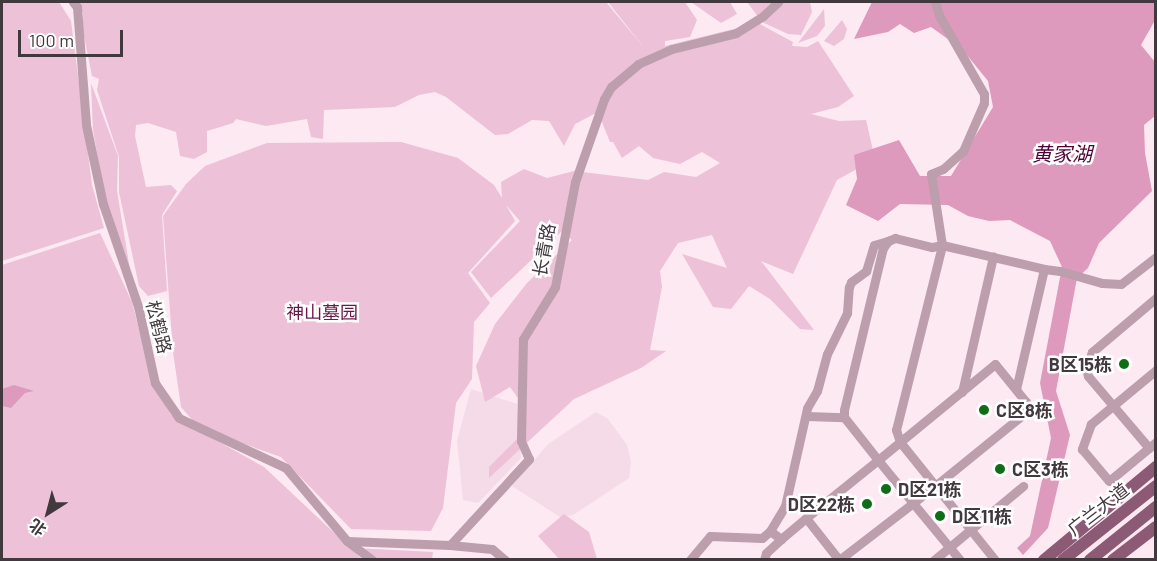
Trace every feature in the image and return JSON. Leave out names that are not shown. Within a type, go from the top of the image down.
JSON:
[{"type":"main road","points":[[1044,560],[1155,467]]},
{"type":"main road","name":"广兰大道","points":[[1063,560],[1155,486]]},
{"type":"main road","name":"广兰大道","points":[[1090,560],[1155,507]]},
{"type":"main road","points":[[1113,560],[1155,527]]},
{"type":"street","name":"松鹤路","points":[[73,2],[77,8],[86,125],[103,204],[138,306],[155,382],[179,418],[286,468],[347,541],[372,560]]},
{"type":"street","name":"长青路","points":[[450,545],[529,459],[520,441],[523,339],[555,287],[574,182],[601,107],[611,87],[651,57],[747,28],[775,7],[778,2]]},
{"type":"street","points":[[934,2],[939,15],[984,94],[980,118],[963,151],[943,169],[931,174],[942,245],[896,430],[900,442],[995,560]]},
{"type":"street","points":[[690,560],[710,536],[762,538],[770,531],[785,506],[809,402],[823,376],[827,354],[847,313],[847,292],[851,282],[866,271],[874,245],[895,238],[932,247],[942,245],[1044,270],[1060,271],[1087,279],[1121,284],[1155,257]]},
{"type":"street","points":[[844,417],[882,254],[888,241]]},
{"type":"street","points":[[962,392],[993,257]]},
{"type":"street","points":[[1016,389],[1044,270]]},
{"type":"street","points":[[1155,298],[1092,352],[1086,369],[1088,376],[1114,405],[1152,445],[1109,481],[1082,449],[1091,424],[1114,405],[1155,370]]},
{"type":"street","points":[[764,560],[766,552],[782,538],[806,518],[962,392],[995,364],[1026,402],[1026,412],[839,560],[806,518]]},
{"type":"street","points":[[806,416],[844,417]]},
{"type":"street","points":[[844,417],[960,560]]},
{"type":"street","points":[[934,560],[1023,486]]},
{"type":"street","points":[[770,531],[782,538]]},
{"type":"street","points":[[347,541],[492,549],[505,560]]},
{"type":"shaded area","points":[[471,389],[517,404],[521,458],[478,503],[463,500],[457,441]]},
{"type":"shaded area","points":[[596,412],[608,419],[627,445],[631,462],[629,478],[573,515],[560,517],[512,486],[548,444]]},
{"type":"green space","points":[[2,2],[59,2],[71,21],[92,185],[104,228],[2,261]]},
{"type":"green space","name":"神山墓园","points":[[75,2],[606,2],[645,49],[608,2],[685,2],[697,20],[690,37],[665,41],[665,46],[758,23],[793,42],[792,46],[807,47],[818,41],[854,96],[838,107],[811,114],[839,121],[866,120],[875,159],[837,180],[793,274],[761,261],[814,330],[800,329],[770,299],[749,286],[731,309],[713,307],[682,254],[727,268],[712,235],[678,243],[660,271],[662,287],[650,350],[666,351],[641,368],[574,399],[489,478],[489,467],[520,436],[523,405],[510,387],[485,402],[476,366],[495,324],[527,283],[572,240],[562,231],[491,298],[471,272],[520,221],[506,205],[515,221],[468,273],[490,303],[474,322],[472,379],[456,403],[443,508],[431,531],[351,529],[281,457],[222,436],[195,423],[181,407],[173,352],[163,216],[186,184],[205,166],[267,143],[401,142],[458,158],[494,185],[502,198],[501,182],[524,169],[547,178],[574,171],[648,180],[664,172],[696,177],[720,163],[702,152],[680,164],[653,158],[639,146],[622,158],[613,142],[610,142],[598,112],[575,124],[564,146],[549,121],[532,120],[508,134],[495,135],[446,97],[435,92],[419,95],[395,107],[324,110],[323,139],[311,137],[307,119],[266,126],[236,119],[233,123],[207,131],[207,152],[194,159],[180,156],[176,132],[148,123],[136,125],[135,136],[146,187],[171,185],[177,191],[162,215],[167,291],[148,296],[139,286],[119,192],[119,157],[97,90],[99,79],[92,76],[83,31],[83,13]]},
{"type":"green space","points":[[691,2],[730,2],[737,14],[721,23]]},
{"type":"green space","points":[[747,2],[810,2],[812,12],[801,35],[788,34],[762,22]]},
{"type":"green space","points":[[824,9],[825,26],[817,36],[798,43]]},
{"type":"green space","points":[[842,20],[847,29],[844,39],[834,46],[824,41]]},
{"type":"green space","points":[[91,83],[118,156],[117,191],[131,276],[106,204],[93,130]]},
{"type":"green space","points":[[100,233],[132,302],[153,383],[171,415],[264,467],[362,559],[2,559],[2,265]]},
{"type":"green space","points":[[564,514],[589,532],[597,559],[559,559],[538,536]]},
{"type":"green space","points":[[353,548],[433,552],[432,559],[364,559]]},
{"type":"water","name":"黄家湖","points":[[872,2],[1155,2],[1154,22],[1141,45],[1155,62],[1155,116],[1144,125],[1145,153],[1152,191],[1099,243],[1088,268],[1077,278],[1056,391],[1070,435],[1048,528],[1023,555],[1017,548],[1030,536],[1051,438],[1040,383],[1062,267],[1050,241],[1010,220],[989,221],[968,216],[948,205],[900,204],[878,221],[846,205],[857,179],[854,155],[899,140],[920,176],[951,176],[993,107],[988,81],[962,49],[931,27],[914,33],[900,24],[888,32],[854,39]]},
{"type":"water","points":[[14,385],[34,391],[25,393],[11,408],[2,406],[2,389]]},
{"type":"place","name":"B区15栋","points":[[1124,364]]},
{"type":"place","name":"C区8栋","points":[[984,410]]},
{"type":"place","name":"C区3栋","points":[[1000,469]]},
{"type":"place","name":"D区21栋","points":[[886,489]]},
{"type":"place","name":"D区22栋","points":[[867,504]]},
{"type":"place","name":"D区11栋","points":[[940,516]]}]
